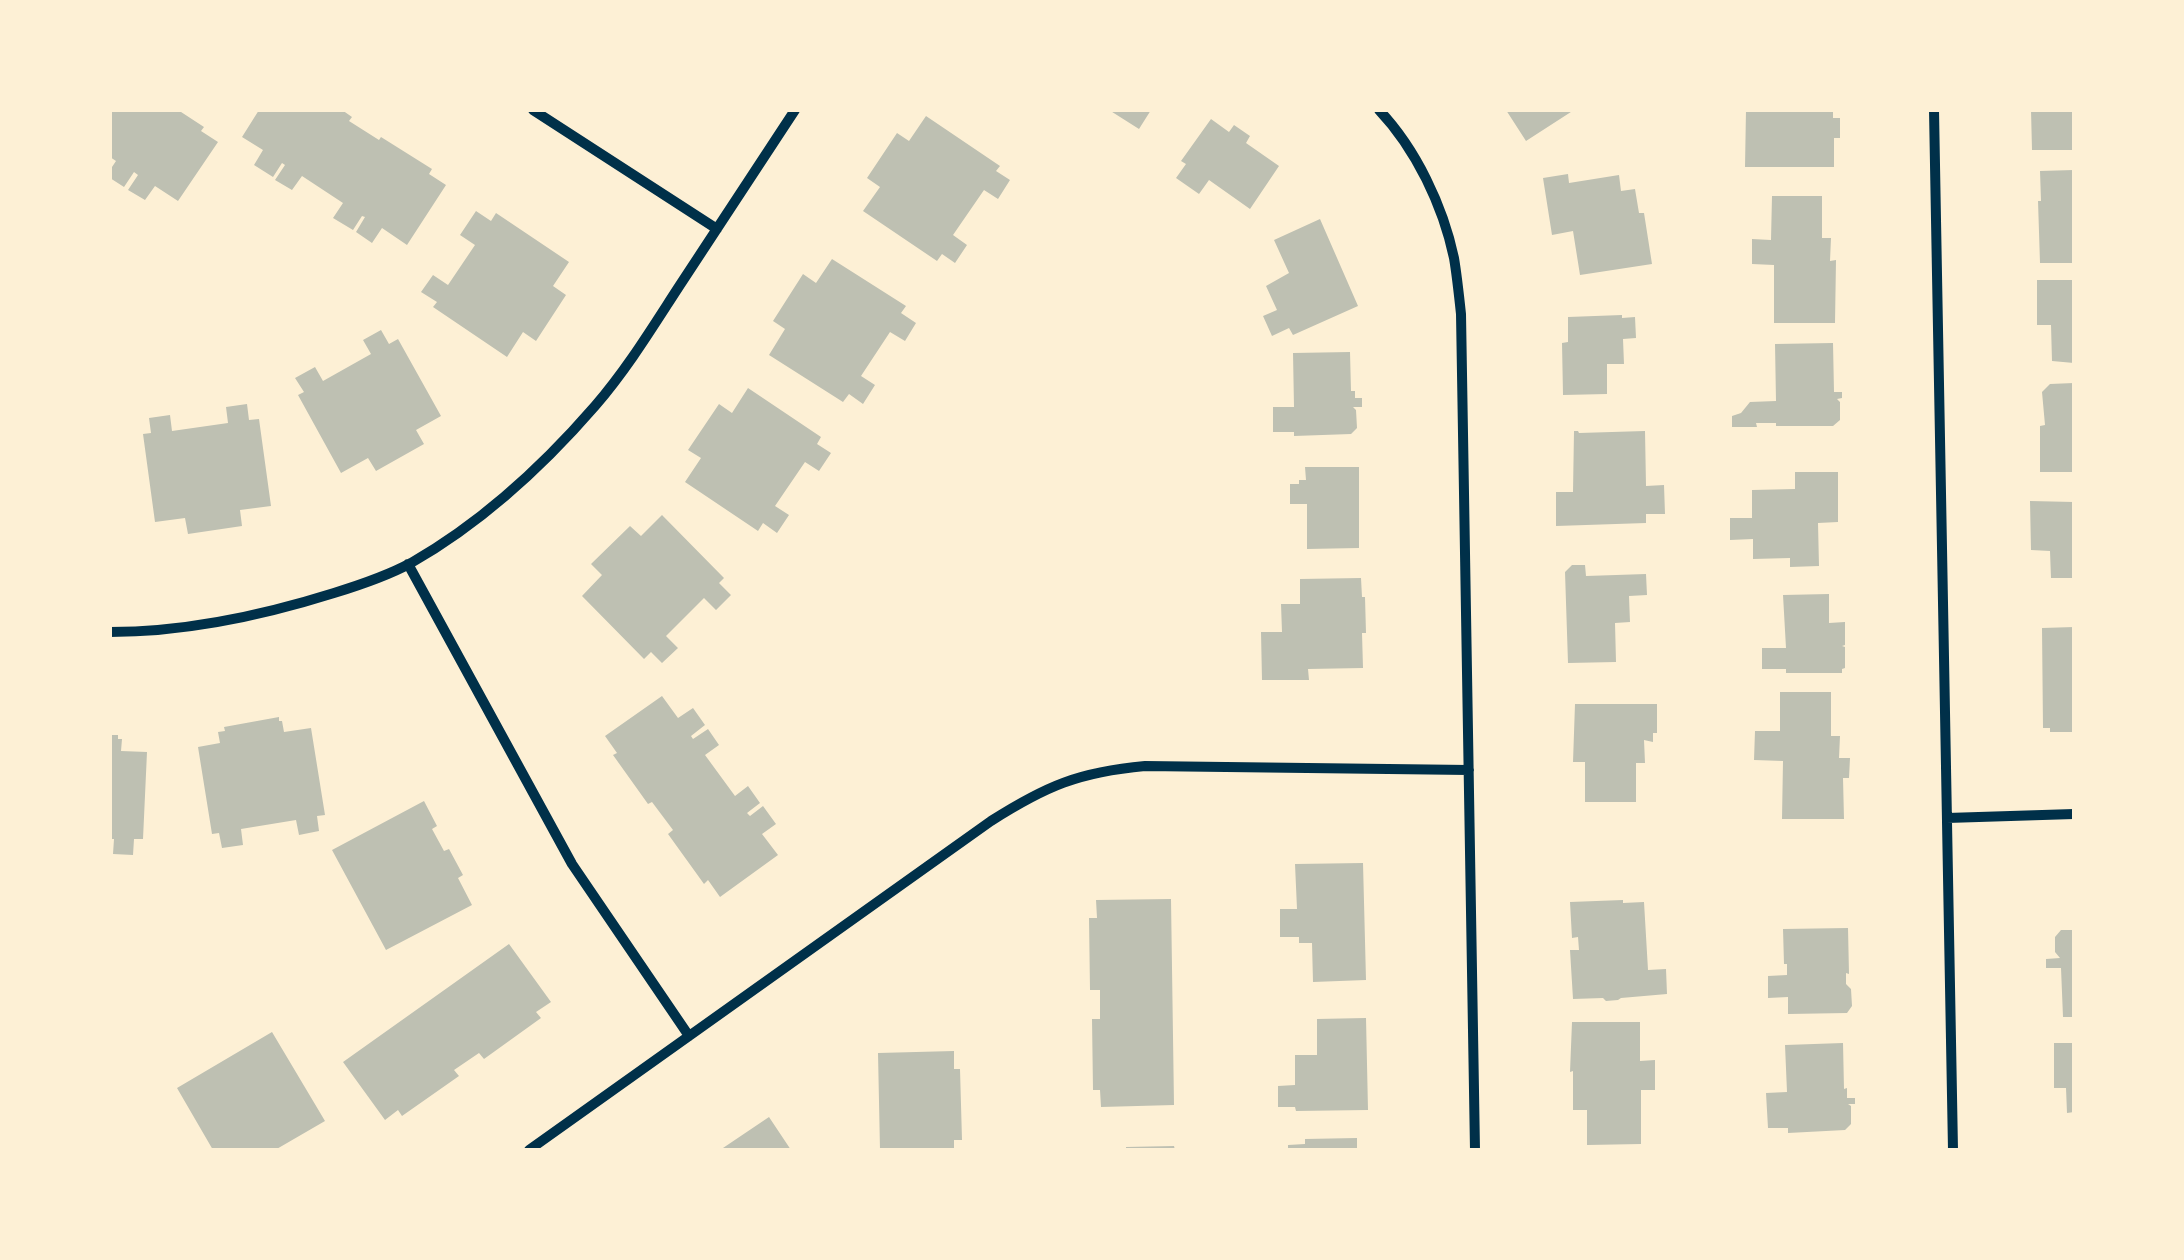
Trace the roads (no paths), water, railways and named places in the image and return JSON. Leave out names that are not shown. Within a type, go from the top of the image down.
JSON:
[{"type":"street","points":[[533,110],[717,229]]},
{"type":"street","points":[[110,632],[251,617],[362,584],[408,564],[479,516],[526,478],[598,404],[795,110]]},
{"type":"street","points":[[1379,110],[1407,145],[1435,199],[1454,257],[1461,314],[1475,1150]]},
{"type":"street","points":[[1934,110],[1953,1150]]},
{"type":"street","points":[[408,564],[572,864],[690,1036]]},
{"type":"street","points":[[529,1150],[991,821],[1023,800],[1081,776],[1145,766],[1469,770]]},
{"type":"street","points":[[1947,818],[2074,814]]}]
